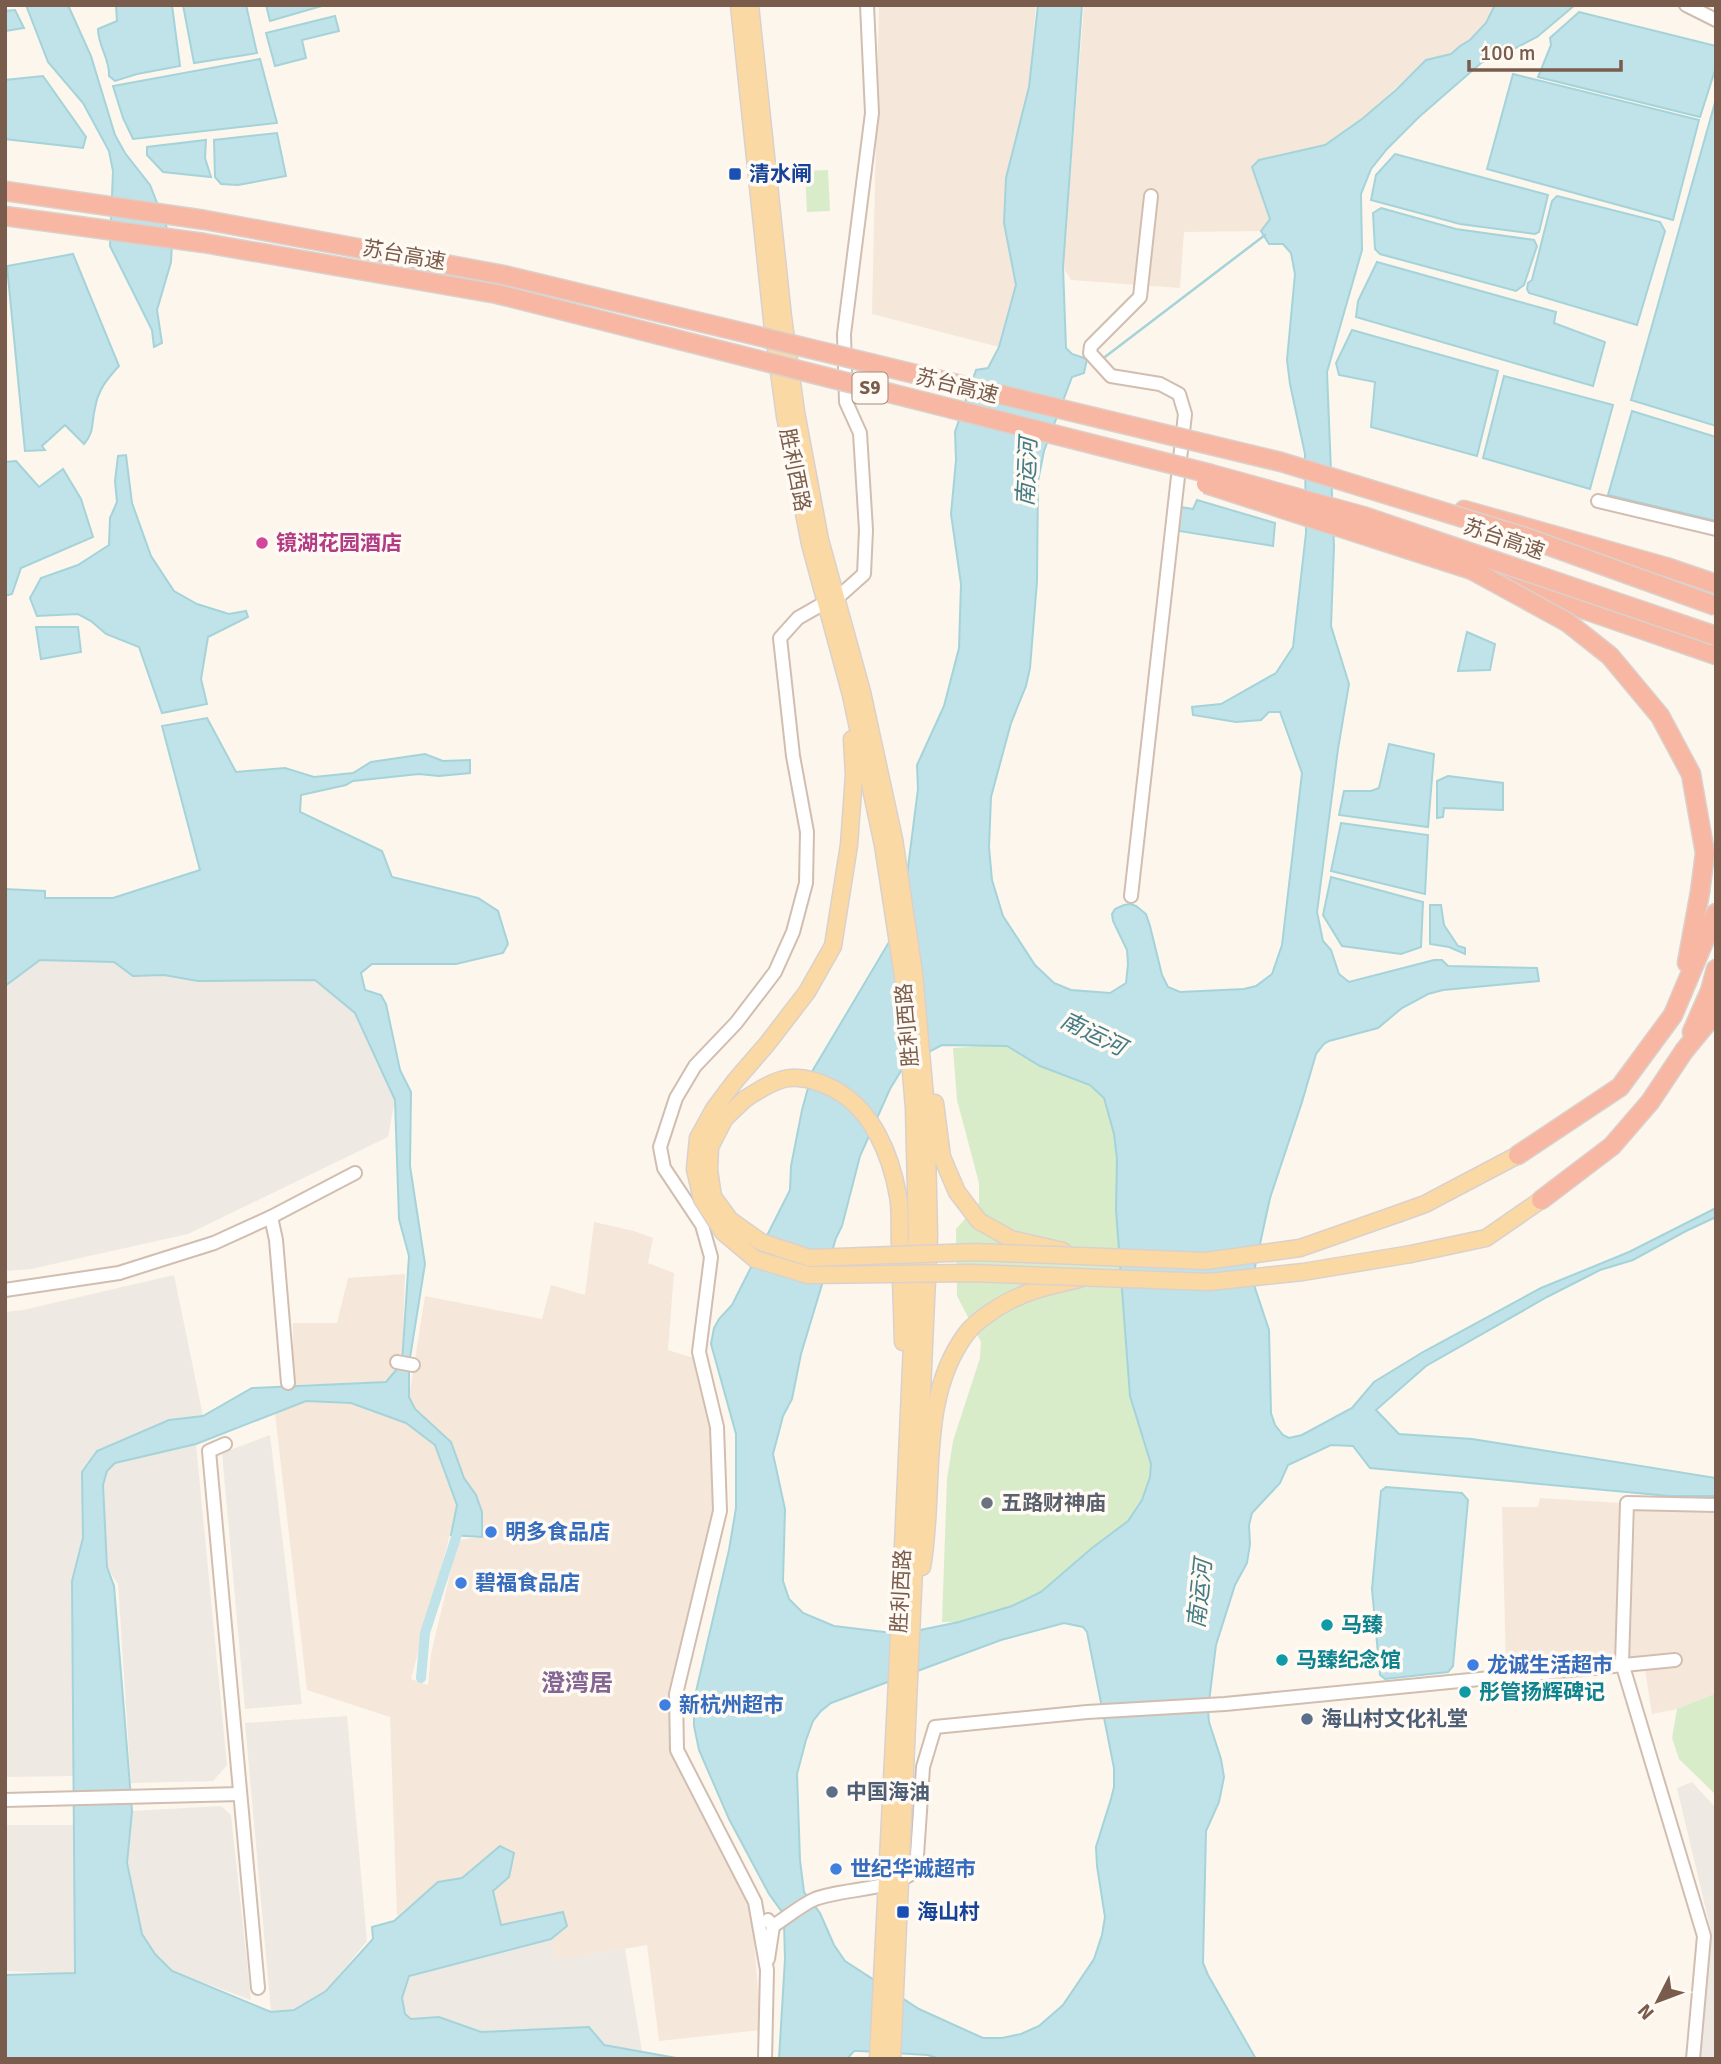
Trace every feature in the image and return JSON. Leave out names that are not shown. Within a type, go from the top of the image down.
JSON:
[{"type":"highway","name":"苏台高速","points":[[5,191],[205,220],[504,275],[1281,462],[1522,536],[1716,606]]},
{"type":"highway","name":"苏台高速","points":[[5,216],[204,243],[497,295],[1210,474],[1363,516],[1716,636]]},
{"type":"highway","points":[[1043,432],[1472,570],[1716,655]]},
{"type":"highway","points":[[1281,462],[1517,524],[1716,584]]},
{"type":"highway","points":[[1472,570],[1567,622],[1610,656],[1660,716],[1691,774],[1705,853],[1682,995]]},
{"type":"highway","points":[[1518,1154],[1620,1087],[1673,1015],[1716,913]]},
{"type":"highway","points":[[1684,1051],[1710,991],[1716,969]]},
{"type":"highway","points":[[1541,1200],[1612,1146],[1650,1102],[1684,1051],[1716,1012]]},
{"type":"main road","name":"胜利西路","points":[[738,5],[785,416],[810,544],[862,692],[894,839],[914,973],[926,1108],[929,1234],[888,1986],[878,2059]]},
{"type":"main road","name":"胜利西路","points":[[750,5],[783,317],[796,412],[831,601],[883,845],[903,976],[914,1108],[917,1233],[907,1464],[907,1628]]},
{"type":"main road","points":[[851,695],[854,775],[849,845],[834,946],[807,992],[735,1081],[698,1138],[695,1169],[702,1199],[723,1232],[755,1259],[808,1275],[971,1273],[1209,1282],[1303,1272],[1486,1238],[1541,1200]]},
{"type":"main road","points":[[914,973],[942,1157],[957,1192],[979,1221],[1011,1239],[1088,1256]]},
{"type":"main road","points":[[907,1464],[898,1197],[883,1145],[865,1114],[840,1092],[818,1081],[789,1076],[764,1087],[745,1099],[725,1118],[710,1147],[709,1171],[713,1197],[730,1220],[761,1242],[810,1258],[976,1252],[1206,1261],[1287,1250],[1300,1248],[1425,1204],[1518,1154]]},
{"type":"main road","points":[[907,1628],[927,1541],[934,1405],[946,1370],[966,1332],[987,1316],[1018,1296],[1086,1277]]},
{"type":"main road","name":"胜利西路","points":[[888,1986],[892,2059]]},
{"type":"street","points":[[776,1924],[755,1902],[677,1750],[676,1695],[720,1511],[717,1427],[699,1352],[711,1257],[702,1226],[664,1168],[660,1147],[676,1098],[695,1066],[736,1023],[775,972],[793,932],[806,883],[807,832],[793,755],[780,638],[798,618],[831,601],[864,574],[866,530],[860,433],[846,402],[844,334],[872,113],[867,5]]},
{"type":"street","points":[[1686,5],[1716,20]]},
{"type":"street","points":[[1130,896],[1185,414],[1179,394],[1160,384],[1111,376],[1090,353],[1091,346],[1140,297],[1151,196]]},
{"type":"street","points":[[1598,501],[1716,529]]},
{"type":"street","points":[[5,1290],[119,1273],[214,1243],[355,1173]]},
{"type":"street","points":[[271,1217],[276,1240],[288,1383]]},
{"type":"street","points":[[397,1362],[413,1365]]},
{"type":"street","points":[[225,1444],[208,1451],[258,1989]]},
{"type":"street","points":[[1693,2059],[1704,1936],[1622,1663],[1627,1503],[1716,1505]]},
{"type":"street","points":[[765,2059],[767,1970],[776,1924],[815,1899],[909,1877],[916,1870],[923,1767],[935,1727],[1087,1712],[1225,1704],[1622,1663],[1675,1660]]},
{"type":"street","points":[[5,1800],[240,1794]]},
{"type":"street","points":[[755,1902],[767,1970]]},
{"type":"shaded area","points":[[879,5],[1036,5],[1029,87],[1004,223],[1016,285],[999,347],[872,314]]},
{"type":"shaded area","points":[[1084,5],[1495,5],[1486,23],[1470,40],[1451,54],[1426,60],[1362,119],[1325,145],[1259,160],[1252,167],[1270,219],[1261,231],[1184,232],[1180,288],[1071,280],[1063,267]]},
{"type":"shaded area","points":[[40,960],[114,962],[133,976],[164,975],[198,981],[315,979],[355,1013],[395,1100],[388,1137],[188,1234],[31,1269],[5,1271],[5,986]]},
{"type":"shaded area","points":[[594,1222],[653,1238],[648,1263],[674,1273],[668,1350],[694,1358],[713,1427],[714,1513],[670,1688],[671,1749],[752,1913],[761,2030],[659,2041],[647,1945],[556,1961],[551,1939],[567,1926],[501,1925],[493,1891],[509,1877],[500,1846],[462,1878],[438,1882],[397,1916],[390,1717],[307,1690],[275,1414],[306,1401],[351,1403],[406,1423],[435,1445],[458,1505],[411,1679],[428,1685],[431,1654],[458,1540],[482,1537],[476,1495],[464,1478],[451,1442],[415,1409],[409,1397],[425,1296],[542,1319],[551,1285],[585,1295]]},
{"type":"shaded area","points":[[405,1274],[402,1363],[386,1383],[293,1385],[293,1323],[337,1323],[348,1278]]},
{"type":"shaded area","points":[[174,1275],[203,1416],[169,1420],[97,1451],[82,1472],[83,1538],[72,1581],[74,1776],[5,1777],[5,1312]]},
{"type":"shaded area","points":[[270,1435],[302,1704],[245,1709],[222,1453]]},
{"type":"shaded area","points":[[196,1444],[227,1765],[213,1781],[131,1783],[118,1584],[107,1568],[103,1485],[107,1471],[115,1463]]},
{"type":"shaded area","points":[[1540,1498],[1620,1503],[1618,1654],[1613,1660],[1506,1670],[1502,1507],[1538,1507]]},
{"type":"shaded area","points":[[1635,1510],[1716,1512],[1716,1693],[1677,1709],[1652,1714],[1645,1670],[1677,1667],[1678,1656],[1630,1657]]},
{"type":"shaded area","points":[[347,1716],[367,1941],[326,1991],[295,2009],[271,2012],[245,1723]]},
{"type":"shaded area","points":[[1692,1782],[1716,1808],[1716,2059],[1699,2059],[1711,1931],[1677,1788]]},
{"type":"shaded area","points":[[221,1806],[231,1815],[251,2000],[172,1971],[155,1954],[142,1934],[127,1863],[132,1811]]},
{"type":"shaded area","points":[[5,1825],[74,1825],[75,1974],[5,1971]]},
{"type":"shaded area","points":[[551,1939],[556,1960],[625,1949],[642,2051],[604,2045],[589,2027],[480,2032],[439,2017],[411,2019],[405,2014],[402,1998],[409,1976]]},
{"type":"green space","points":[[828,170],[830,211],[807,212],[805,171]]},
{"type":"green space","points":[[1001,1045],[1019,1051],[1040,1066],[1090,1085],[1100,1093],[1107,1104],[1117,1159],[1116,1210],[1130,1396],[1151,1464],[1150,1477],[1142,1500],[1128,1521],[1091,1548],[1041,1592],[1012,1606],[960,1622],[942,1622],[947,1479],[953,1441],[980,1358],[981,1342],[957,1296],[956,1229],[979,1203],[979,1183],[957,1100],[953,1048]]},
{"type":"green space","points":[[1716,1693],[1716,1795],[1679,1759],[1672,1738],[1677,1709]]},
{"type":"water","points":[[26,5],[68,5],[91,56],[115,135],[125,153],[150,185],[172,241],[171,262],[157,310],[162,343],[154,347],[152,330],[110,246],[113,171],[109,151],[83,103],[48,62]]},
{"type":"water","points":[[116,5],[172,5],[180,66],[115,81],[109,76],[98,29],[117,21]]},
{"type":"water","points":[[183,5],[246,5],[257,53],[194,63]]},
{"type":"water","points":[[266,5],[325,5],[270,21]]},
{"type":"water","name":"南运河","points":[[1038,5],[1082,5],[1063,267],[1066,348],[1072,354],[1087,359],[1084,373],[1072,377],[1044,451],[1038,481],[1037,581],[1030,668],[1011,723],[991,797],[989,847],[992,880],[1003,916],[1035,965],[1054,983],[1071,990],[1110,993],[1126,983],[1127,950],[1112,914],[1115,909],[1130,904],[1146,914],[1162,975],[1168,987],[1180,992],[1244,989],[1256,986],[1272,974],[1282,945],[1302,773],[1280,712],[1269,712],[1261,720],[1236,722],[1193,715],[1192,707],[1221,704],[1276,673],[1293,647],[1306,533],[1305,454],[1287,360],[1295,274],[1291,253],[1283,244],[1269,244],[1261,231],[1270,219],[1252,167],[1259,160],[1325,145],[1362,119],[1426,60],[1451,54],[1470,40],[1486,23],[1495,5],[1575,5],[1537,37],[1481,63],[1419,117],[1371,169],[1361,194],[1362,250],[1327,372],[1334,546],[1331,626],[1349,684],[1317,912],[1323,941],[1331,950],[1339,974],[1349,982],[1434,960],[1442,960],[1448,966],[1537,968],[1539,981],[1443,990],[1428,994],[1402,1008],[1378,1028],[1324,1044],[1316,1054],[1270,1198],[1253,1282],[1269,1330],[1271,1413],[1275,1425],[1289,1438],[1302,1435],[1352,1408],[1374,1382],[1423,1352],[1541,1288],[1629,1252],[1716,1208],[1716,1217],[1633,1260],[1600,1270],[1547,1297],[1426,1366],[1376,1410],[1399,1434],[1472,1439],[1716,1478],[1716,1496],[1669,1496],[1370,1468],[1353,1446],[1331,1445],[1288,1465],[1280,1483],[1252,1513],[1247,1563],[1235,1585],[1216,1645],[1208,1710],[1224,1777],[1219,1802],[1206,1831],[1203,1963],[1256,2059],[940,2059],[928,2055],[854,2051],[847,2059],[779,2059],[785,1959],[782,1912],[769,1894],[729,1819],[699,1750],[694,1726],[694,1700],[729,1550],[736,1508],[736,1434],[711,1344],[714,1328],[732,1305],[790,1190],[791,1166],[813,1070],[901,922],[918,789],[917,765],[944,706],[959,648],[961,584],[951,514],[956,460],[955,432],[976,370],[988,368],[999,347],[1016,285],[1004,223],[1006,178],[1029,87]],"holes":[[[942,1045],[1007,1046],[1040,1066],[1090,1085],[1104,1098],[1114,1134],[1117,1159],[1116,1210],[1130,1396],[1151,1464],[1150,1477],[1142,1500],[1128,1521],[1041,1592],[1012,1606],[959,1622],[901,1634],[834,1626],[803,1613],[789,1599],[783,1581],[785,1509],[773,1454],[783,1416],[792,1399],[801,1354],[842,1226],[860,1156],[890,1089],[904,1066]],[[1064,1623],[1083,1627],[1087,1632],[1114,1768],[1114,1787],[1096,1847],[1105,1917],[1102,1935],[1094,1959],[1063,2005],[1039,2026],[1021,2034],[983,2038],[919,2009],[845,1961],[834,1945],[820,1913],[804,1892],[797,1774],[813,1721],[831,1703],[1001,1640]]]},
{"type":"water","points":[[15,10],[24,28],[5,31],[5,11]]},
{"type":"water","points":[[1579,12],[1716,46],[1716,67],[1700,117],[1538,77],[1551,45],[1550,38]]},
{"type":"water","points":[[335,16],[339,31],[302,40],[306,58],[275,66],[266,33]]},
{"type":"water","points":[[260,59],[277,123],[133,139],[113,86]]},
{"type":"water","points":[[1513,74],[1699,120],[1673,220],[1487,169]]},
{"type":"water","points":[[43,76],[86,137],[83,148],[5,139],[5,80]]},
{"type":"water","points":[[1716,99],[1716,426],[1631,400]]},
{"type":"water","points":[[277,133],[286,176],[238,185],[221,184],[215,177],[214,140]]},
{"type":"water","points":[[206,140],[205,158],[211,177],[163,172],[147,155],[147,147]]},
{"type":"water","points":[[1395,154],[1548,195],[1539,232],[1535,234],[1460,224],[1371,200],[1376,175]]},
{"type":"water","points":[[1557,196],[1660,222],[1665,231],[1637,325],[1529,293],[1528,283],[1532,280],[1552,201]]},
{"type":"water","points":[[1381,208],[1456,229],[1534,240],[1537,246],[1524,285],[1516,291],[1380,254],[1375,249],[1373,213]]},
{"type":"water","points":[[73,254],[119,366],[101,390],[91,431],[84,444],[65,425],[42,446],[45,450],[25,451],[7,266]]},
{"type":"water","points":[[1377,262],[1556,312],[1554,323],[1605,342],[1593,386],[1356,317],[1358,301]]},
{"type":"water","points":[[1352,330],[1498,371],[1477,456],[1371,427],[1375,382],[1339,375],[1336,363]]},
{"type":"water","points":[[1504,376],[1613,405],[1590,489],[1483,458]]},
{"type":"water","points":[[1632,411],[1716,437],[1716,521],[1608,495]]},
{"type":"water","points":[[126,455],[132,503],[151,556],[174,591],[197,604],[229,614],[246,611],[248,617],[208,637],[201,679],[207,704],[162,713],[139,647],[106,634],[78,614],[37,616],[30,598],[41,578],[78,565],[109,545],[110,518],[117,502],[115,481],[118,456]]},
{"type":"water","points":[[16,461],[39,487],[63,469],[81,499],[93,537],[21,568],[12,594],[5,596],[5,462]]},
{"type":"water","points":[[1197,500],[1275,523],[1273,546],[1179,531],[1180,507],[1193,509]]},
{"type":"water","points":[[36,627],[78,627],[81,652],[41,659]]},
{"type":"water","points":[[1467,632],[1495,644],[1490,670],[1458,671]]},
{"type":"water","points":[[207,718],[236,772],[285,768],[314,777],[353,773],[371,762],[425,754],[443,761],[470,760],[470,773],[439,776],[419,774],[353,781],[301,795],[300,812],[382,851],[392,877],[478,898],[498,911],[508,944],[503,953],[456,964],[372,964],[361,973],[365,990],[381,995],[386,1004],[400,1070],[411,1092],[410,1166],[425,1264],[409,1364],[409,1397],[415,1409],[451,1442],[464,1478],[476,1495],[482,1512],[482,1537],[451,1535],[457,1505],[435,1445],[406,1423],[351,1403],[306,1401],[196,1444],[115,1463],[107,1471],[103,1485],[107,1567],[114,1586],[132,1811],[127,1863],[142,1934],[155,1954],[172,1971],[271,2012],[294,2010],[326,1991],[373,1939],[372,1927],[394,1921],[438,1882],[462,1878],[500,1846],[514,1853],[509,1877],[493,1891],[501,1925],[563,1912],[567,1926],[551,1939],[409,1976],[402,1998],[405,2014],[411,2019],[439,2017],[481,2032],[589,2027],[604,2045],[682,2059],[5,2059],[5,1975],[75,1973],[72,1581],[83,1538],[82,1472],[97,1451],[169,1420],[203,1416],[252,1388],[386,1382],[402,1363],[409,1256],[399,1219],[395,1100],[355,1013],[315,980],[198,981],[164,975],[133,976],[114,962],[40,960],[5,986],[5,889],[45,891],[45,898],[113,898],[200,870],[162,726]]},
{"type":"water","points":[[1389,744],[1434,754],[1428,827],[1339,815],[1344,791],[1371,791],[1379,788]]},
{"type":"water","points":[[1448,776],[1503,783],[1503,810],[1444,808],[1443,817],[1437,818],[1437,781]]},
{"type":"water","points":[[1341,823],[1428,835],[1425,894],[1331,871]]},
{"type":"water","points":[[1331,877],[1423,902],[1421,947],[1401,954],[1342,946],[1323,915]]},
{"type":"water","points":[[1430,905],[1441,905],[1444,925],[1458,946],[1465,948],[1465,954],[1449,947],[1430,944]]},
{"type":"water","points":[[1386,1487],[1462,1493],[1468,1500],[1453,1666],[1448,1672],[1385,1679],[1380,1675],[1372,1589],[1381,1491]]},
{"type":"waterway","points":[[1101,360],[1265,235]]},
{"type":"waterway","points":[[421,1678],[425,1633],[461,1522]]},
{"type":"place","name":"清水闸","points":[[735,174]]},
{"type":"place","name":"镜湖花园酒店","points":[[262,543]]},
{"type":"place","name":"五路财神庙","points":[[987,1503]]},
{"type":"place","name":"明多食品店","points":[[491,1532]]},
{"type":"place","name":"碧福食品店","points":[[461,1583]]},
{"type":"place","name":"马臻","points":[[1327,1625]]},
{"type":"place","name":"马臻纪念馆","points":[[1282,1660]]},
{"type":"place","name":"龙诚生活超市","points":[[1473,1665]]},
{"type":"place","name":"彤管扬辉碑记","points":[[1465,1692]]},
{"type":"place","name":"新杭州超市","points":[[665,1705]]},
{"type":"place","name":"海山村文化礼堂","points":[[1307,1719]]},
{"type":"place","name":"中国海油","points":[[832,1792]]},
{"type":"place","name":"世纪华诚超市","points":[[836,1869]]},
{"type":"place","name":"海山村","points":[[903,1912]]},
{"type":"district","name":"澄湾居","points":[[577,1683]]}]
